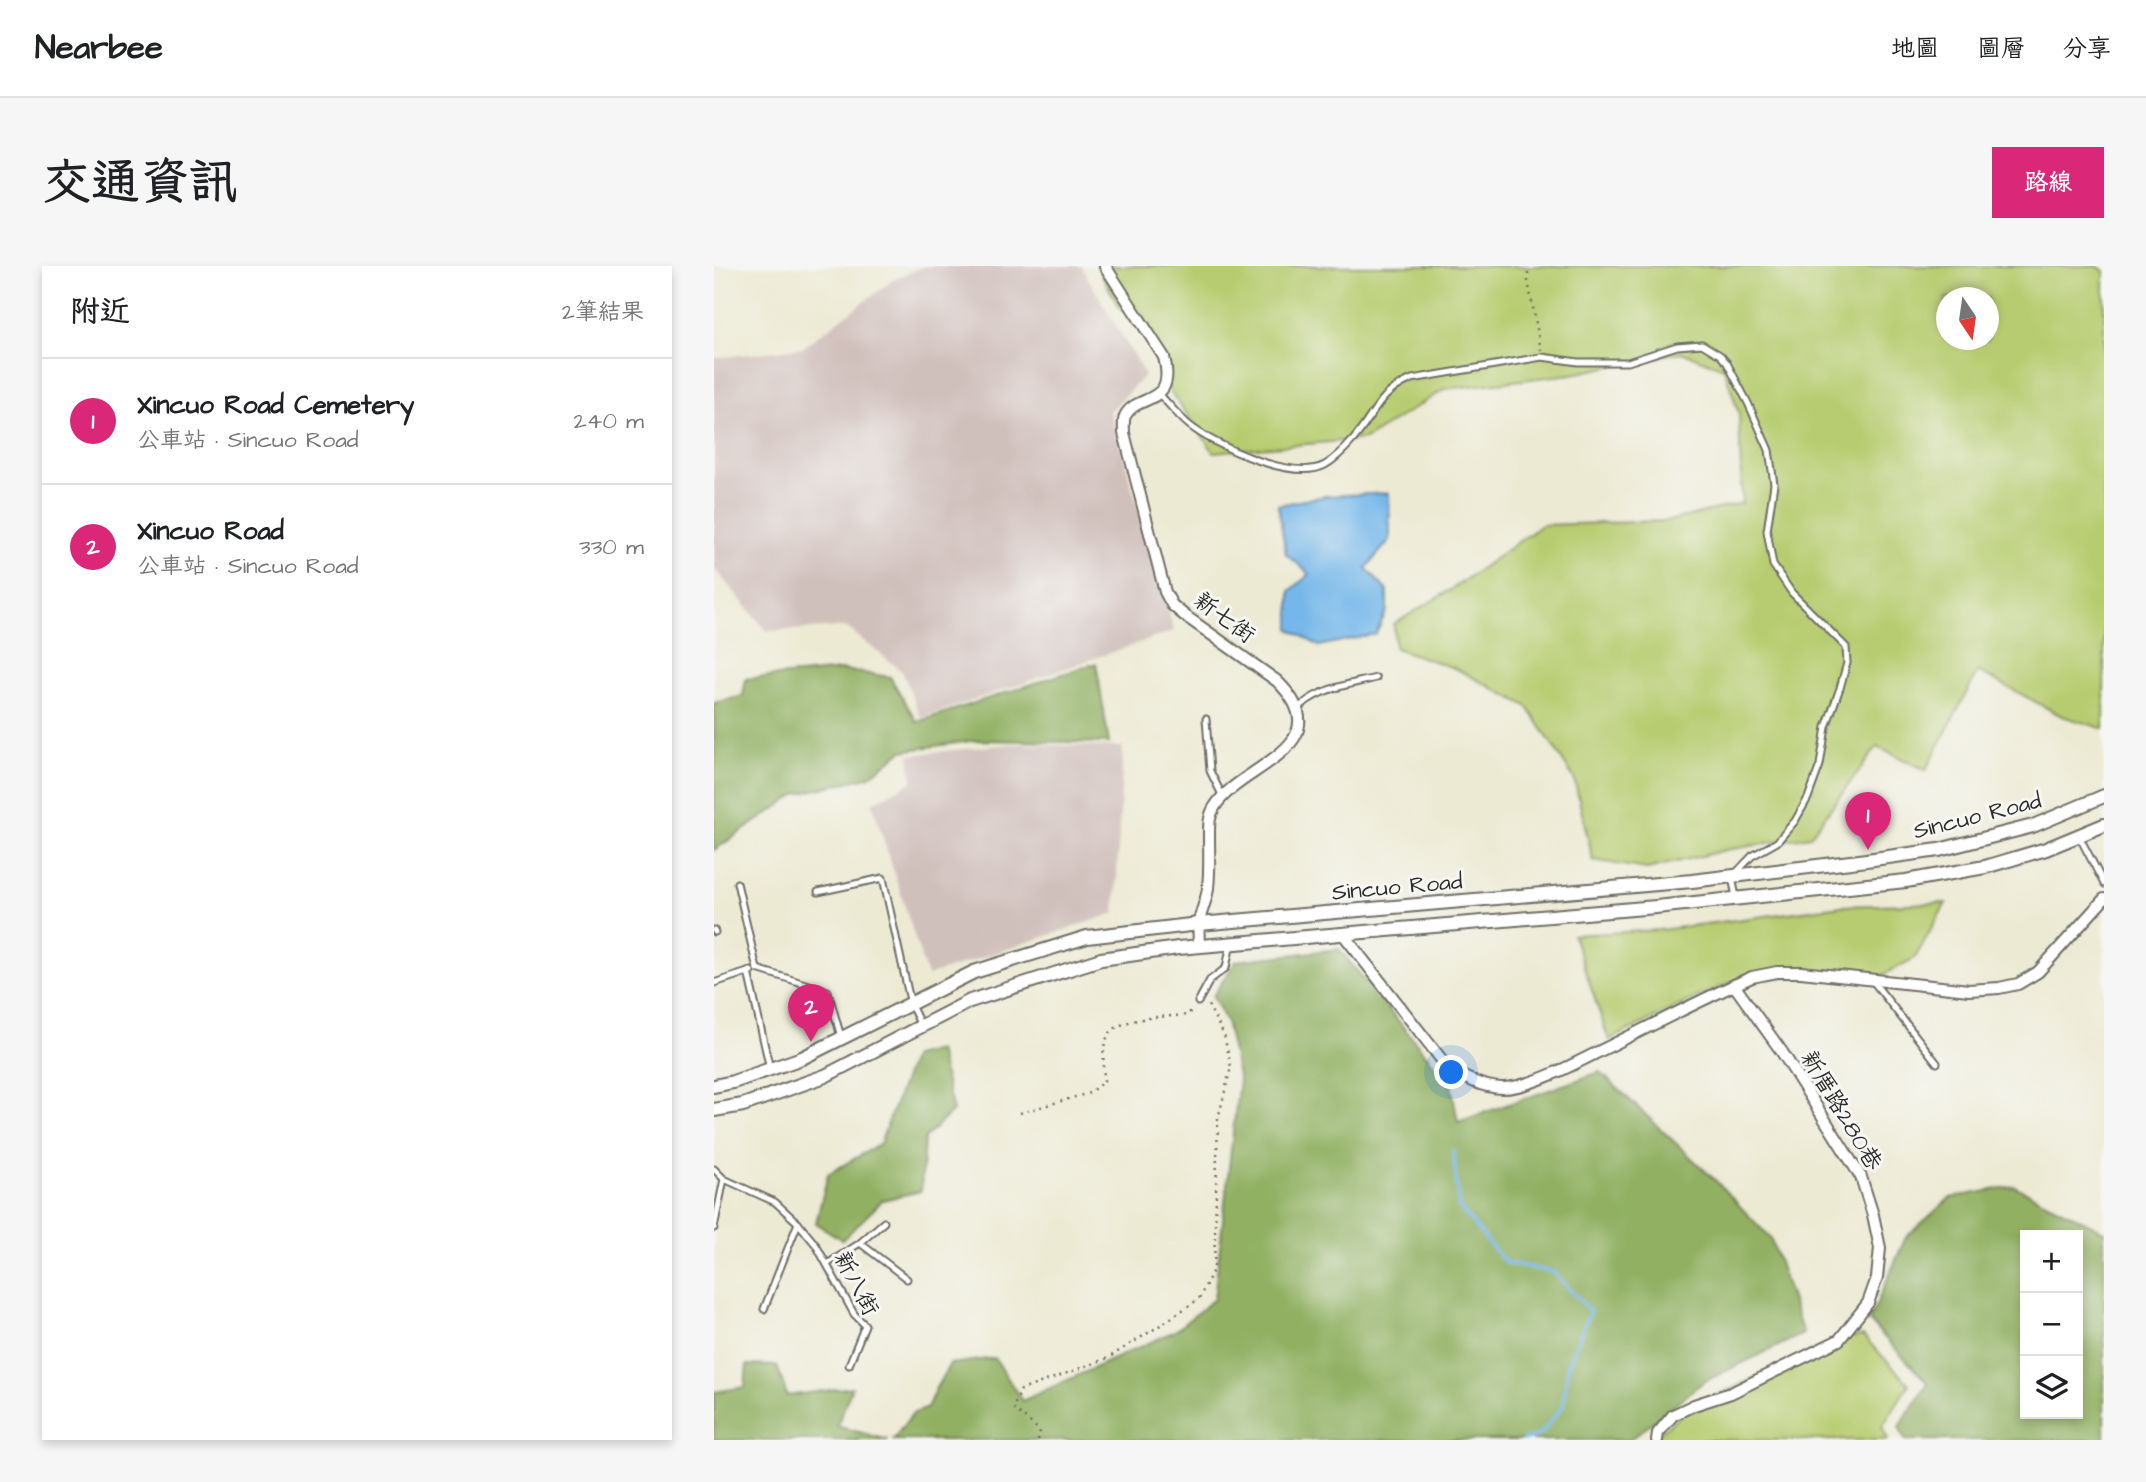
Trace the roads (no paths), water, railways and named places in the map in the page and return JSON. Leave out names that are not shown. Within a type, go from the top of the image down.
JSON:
[{"type":"street","points":[[1105,266],[1164,358],[1167,379],[1159,394]]},
{"type":"street","name":"新七街","points":[[1159,394],[1126,414],[1124,433],[1165,592],[1172,605],[1184,615],[1277,681],[1289,692],[1296,711]]},
{"type":"street","points":[[1199,946],[1199,924],[1208,889],[1209,822],[1213,809],[1223,797],[1289,747],[1297,734],[1296,711]]},
{"type":"street","name":"Sincuo Road","points":[[714,1086],[802,1058],[974,972],[1087,937],[1199,924],[1731,877],[1939,850],[2034,826],[2104,796]]},
{"type":"street","name":"Sincuo Road","points":[[714,1111],[743,1105],[825,1076],[970,1001],[1101,959],[1199,946],[1737,899],[1906,881],[1972,869],[2046,849],[2104,825]]},
{"type":"street","points":[[1343,934],[1445,1064],[1462,1076],[1504,1088],[1518,1086],[1566,1068],[1752,977],[1777,972],[1801,972],[1969,990],[2018,984],[2038,972],[2104,899]]},
{"type":"street","points":[[1298,916],[1298,938]]},
{"type":"street","name":"新厝路280巷","points":[[1657,1440],[1658,1433],[1673,1415],[1731,1393],[1839,1340],[1868,1303],[1877,1278],[1880,1248],[1861,1177],[1782,1052],[1734,985]]},
{"type":"lane","points":[[1159,394],[1188,424],[1218,445],[1274,465],[1309,469],[1325,465],[1353,440],[1381,400],[1395,387],[1412,379],[1542,357],[1578,362],[1628,362],[1677,346],[1702,344],[1720,355],[1748,403],[1769,450],[1774,484],[1767,531],[1773,565],[1793,593],[1846,646],[1847,663],[1826,727],[1820,765],[1808,798],[1795,821],[1777,842],[1752,856],[1731,877],[1737,899]]},
{"type":"lane","points":[[1296,711],[1305,701],[1320,693],[1376,678]]},
{"type":"lane","points":[[1206,719],[1210,771],[1223,797]]},
{"type":"lane","points":[[2079,836],[2104,884]]},
{"type":"lane","points":[[818,892],[883,878],[911,1005],[921,1026]]},
{"type":"lane","points":[[737,883],[757,968]]},
{"type":"lane","points":[[1198,1002],[1210,980],[1226,968],[1231,943]]},
{"type":"lane","points":[[714,983],[757,968],[828,991],[841,1040]]},
{"type":"lane","points":[[748,972],[770,1069]]},
{"type":"lane","points":[[1872,979],[1937,1063]]},
{"type":"lane","name":"新八街","points":[[714,1169],[724,1179],[775,1202],[798,1223],[816,1245],[854,1314],[865,1325],[849,1365]]},
{"type":"lane","points":[[714,1228],[724,1179]]},
{"type":"lane","points":[[827,1264],[860,1243],[884,1222]]},
{"type":"lane","points":[[764,1309],[798,1223]]},
{"type":"lane","points":[[860,1243],[907,1279]]},
{"type":"water","points":[[1389,493],[1390,540],[1366,568],[1387,591],[1387,610],[1376,634],[1319,646],[1290,629],[1290,591],[1310,574],[1286,554],[1278,505],[1325,496]]},
{"type":"waterway","points":[[1453,1150],[1459,1207],[1506,1263],[1554,1272],[1590,1311],[1568,1365],[1563,1406],[1540,1435],[1523,1440]]},
{"type":"place","name":"Xincuo Road Cemetery","points":[[1868,850]]},
{"type":"place","name":"Xincuo Road","points":[[811,1042]]}]
